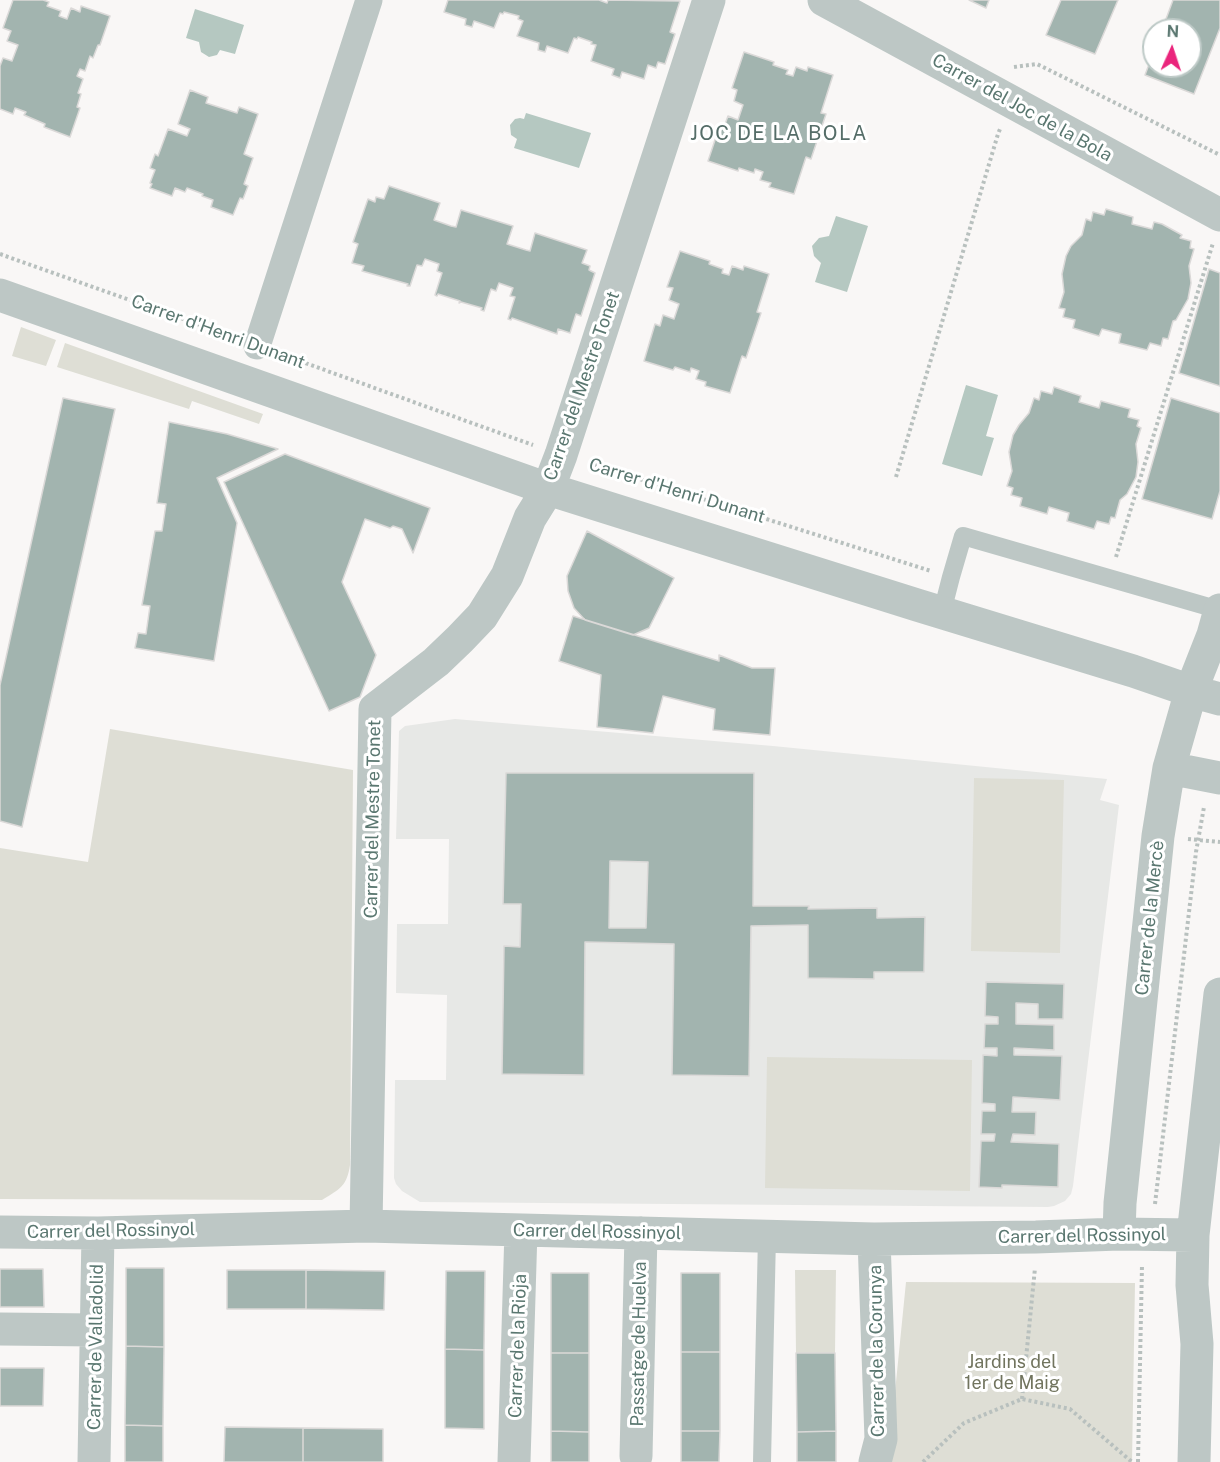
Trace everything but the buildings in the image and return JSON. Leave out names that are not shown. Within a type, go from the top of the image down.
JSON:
[{"type":"street","points":[[257,346],[369,0]]},
{"type":"street","name":"Carrer del Mestre Tonet","points":[[366,1226],[375,709],[436,662],[460,639],[482,616],[507,576],[530,518],[548,489],[561,455],[710,0]]},
{"type":"street","name":"Carrer del Joc de la Bola","points":[[832,2],[1220,215]]},
{"type":"street","name":"Carrer d'Henri Dunant","points":[[0,295],[548,489],[1133,670],[1205,695]]},
{"type":"street","name":"Carrer de la Mercè","points":[[1139,1226],[1120,1203],[1158,836],[1169,768],[1205,695],[1213,635],[1220,610]]},
{"type":"street","points":[[1169,768],[1212,791]]},
{"type":"street","points":[[1194,1462],[1197,1344],[1192,1285],[1193,1234],[1220,994]]},
{"type":"street","name":"Carrer del Rossinyol","points":[[0,1232],[98,1233],[366,1226],[874,1239],[1036,1237],[1139,1226],[1181,1235],[1193,1234]]},
{"type":"street","name":"Carrer de la Rioja","points":[[514,1462],[521,1230]]},
{"type":"street","name":"Carrer de Valladolid","points":[[94,1462],[98,1233]]},
{"type":"street","name":"Passatge de Huelva","points":[[636,1456],[641,1233]]},
{"type":"street","name":"Carrer de la Corunya","points":[[874,1239],[881,1439],[876,1462]]},
{"type":"street","points":[[0,1329],[96,1330]]},
{"type":"lane","points":[[942,612],[963,536],[1220,610]]},
{"type":"lane","points":[[762,1462],[767,1236]]},
{"type":"path","points":[[1009,68],[1037,64],[1220,154]]},
{"type":"path","points":[[896,477],[1002,125]]},
{"type":"path","name":"Carrer d'Henri Dunant","points":[[0,254],[561,455],[951,577]]},
{"type":"path","points":[[1110,578],[1205,268]]},
{"type":"path","points":[[1138,1462],[1139,1226],[1198,840],[1212,791]]},
{"type":"path","points":[[1183,838],[1220,842]]},
{"type":"path","points":[[1022,1399],[1034,1283],[1036,1237]]},
{"type":"path","points":[[922,1462],[964,1424],[1022,1399],[1070,1408],[1132,1462]]},
{"type":"shaded area","points":[[195,9],[244,25],[235,54],[220,50],[217,55],[209,57],[201,52],[199,42],[186,38]]},
{"type":"shaded area","points":[[526,113],[591,133],[579,168],[514,148],[517,139],[511,135],[510,125],[515,119],[524,119]]},
{"type":"shaded area","points":[[836,216],[868,226],[847,292],[815,282],[821,263],[814,256],[812,246],[819,238],[829,236]]},
{"type":"shaded area","points":[[966,385],[998,395],[986,436],[994,438],[982,476],[942,464]]},
{"type":"shaded area","points":[[455,719],[773,746],[1107,779],[1100,800],[1119,805],[1071,1194],[1065,1201],[1048,1207],[420,1202],[402,1191],[394,1178],[395,1080],[446,1080],[447,995],[396,993],[397,924],[448,924],[449,839],[396,839],[399,731],[405,726]]},
{"type":"green space","points":[[21,327],[56,340],[46,366],[12,356]]},
{"type":"green space","points":[[65,343],[263,414],[259,424],[192,401],[189,409],[57,367]]},
{"type":"green space","points":[[110,729],[353,770],[350,1165],[347,1178],[342,1186],[322,1200],[0,1199],[0,848],[88,862]]},
{"type":"green space","points":[[974,778],[1064,780],[1060,953],[971,951]]},
{"type":"green space","points":[[767,1057],[972,1060],[970,1191],[765,1188]]},
{"type":"green space","points":[[795,1270],[836,1270],[835,1353],[796,1353]]},
{"type":"green space","name":"Jardins del 1er de Maig","points":[[906,1282],[1135,1283],[1132,1462],[888,1462]]},
{"type":"district","name":"JOC DE LA BOLA","points":[[779,134]]}]
